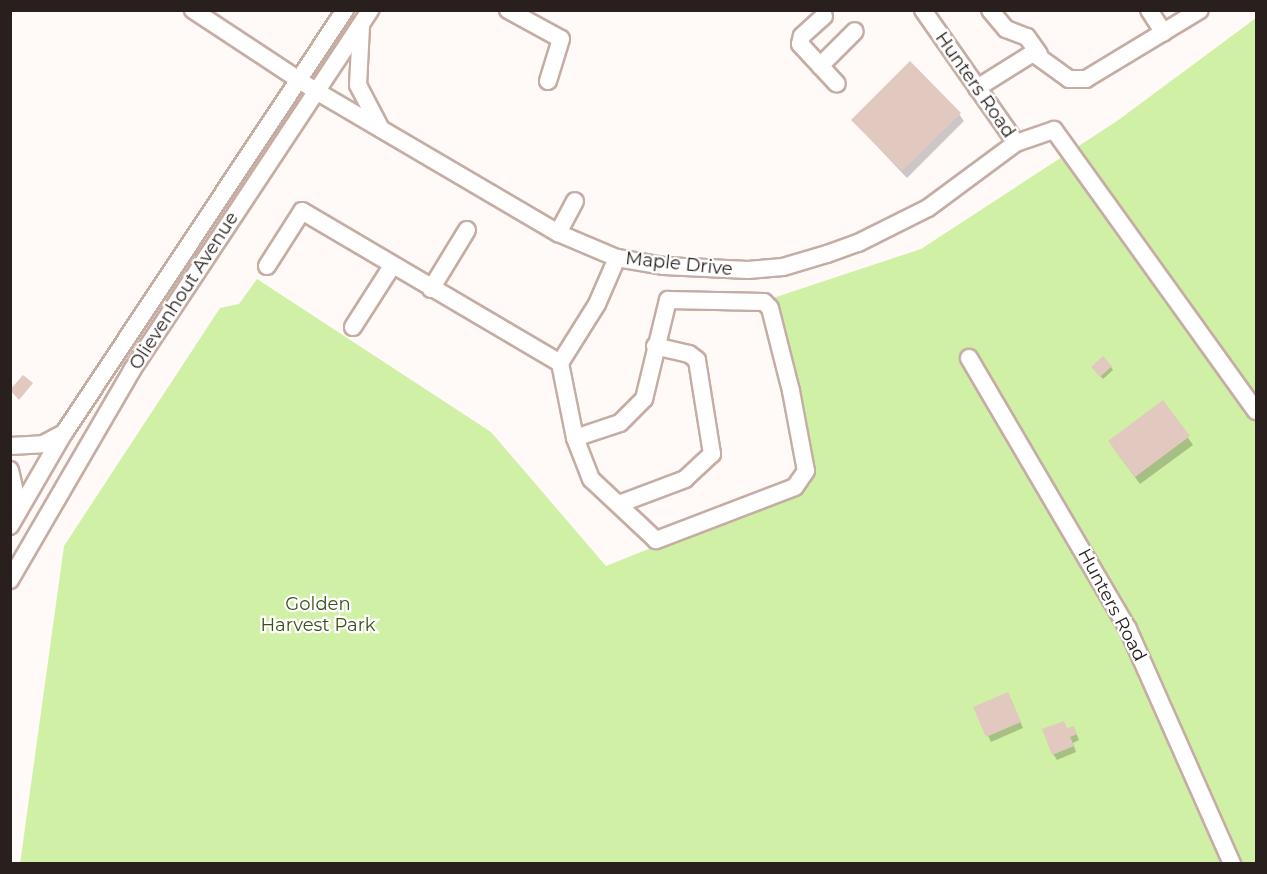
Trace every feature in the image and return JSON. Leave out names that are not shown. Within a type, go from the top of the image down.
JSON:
[{"type":"street","name":"Maple Drive","points":[[193,10],[316,91],[558,233],[617,258],[720,271],[783,267],[858,243],[928,208],[1016,143]]},
{"type":"street","name":"Olievenhout Avenue","points":[[10,526],[64,434],[345,10]]},
{"type":"street","points":[[508,10],[561,39],[548,81]]},
{"type":"street","name":"Hunters Road","points":[[922,10],[1016,143],[1054,130],[1257,411]]},
{"type":"street","points":[[990,10],[1006,29],[1027,37],[1039,54],[1064,76],[1078,81],[1200,10]]},
{"type":"street","points":[[1149,10],[1164,33]]},
{"type":"street","points":[[826,12],[801,39],[820,66],[837,84]]},
{"type":"street","name":"Olievenhout Avenue","points":[[10,580],[132,370],[366,16]]},
{"type":"street","points":[[366,16],[358,85],[382,130]]},
{"type":"street","points":[[820,66],[855,31]]},
{"type":"street","points":[[977,88],[1021,57],[1039,54]]},
{"type":"street","points":[[558,233],[575,201]]},
{"type":"street","points":[[267,266],[302,211],[431,290],[560,363]]},
{"type":"street","points":[[431,290],[467,230]]},
{"type":"street","points":[[575,438],[620,423],[640,405],[648,393],[655,346],[668,300],[768,305],[806,471],[795,487],[660,540],[652,537],[591,479],[575,438],[560,363],[597,304],[617,258]]},
{"type":"street","points":[[353,327],[392,266]]},
{"type":"street","points":[[619,504],[685,479],[712,454],[698,360],[689,354],[655,346]]},
{"type":"street","name":"Hunters Road","points":[[969,358],[1128,629],[1232,864]]},
{"type":"street","points":[[10,446],[43,444],[64,434]]},
{"type":"street","points":[[10,470],[19,510]]},
{"type":"green space","name":"Golden Harvest Park","points":[[1256,18],[1256,863],[20,864],[64,546],[220,308],[239,304],[257,279],[491,432],[606,566],[811,484],[773,298],[921,249],[1117,121]]},
{"type":"building","points":[[910,61],[961,113],[902,171],[851,120]]},
{"type":"building","points":[[1103,356],[1112,366],[1100,377],[1091,367]]},
{"type":"building","points":[[23,375],[33,383],[19,400],[10,390]]},
{"type":"building","points":[[1163,400],[1190,436],[1135,477],[1108,441]]},
{"type":"building","points":[[1008,692],[1021,722],[986,737],[973,707]]},
{"type":"building","points":[[1064,721],[1067,728],[1074,726],[1077,734],[1070,737],[1074,746],[1052,755],[1042,729]]}]
